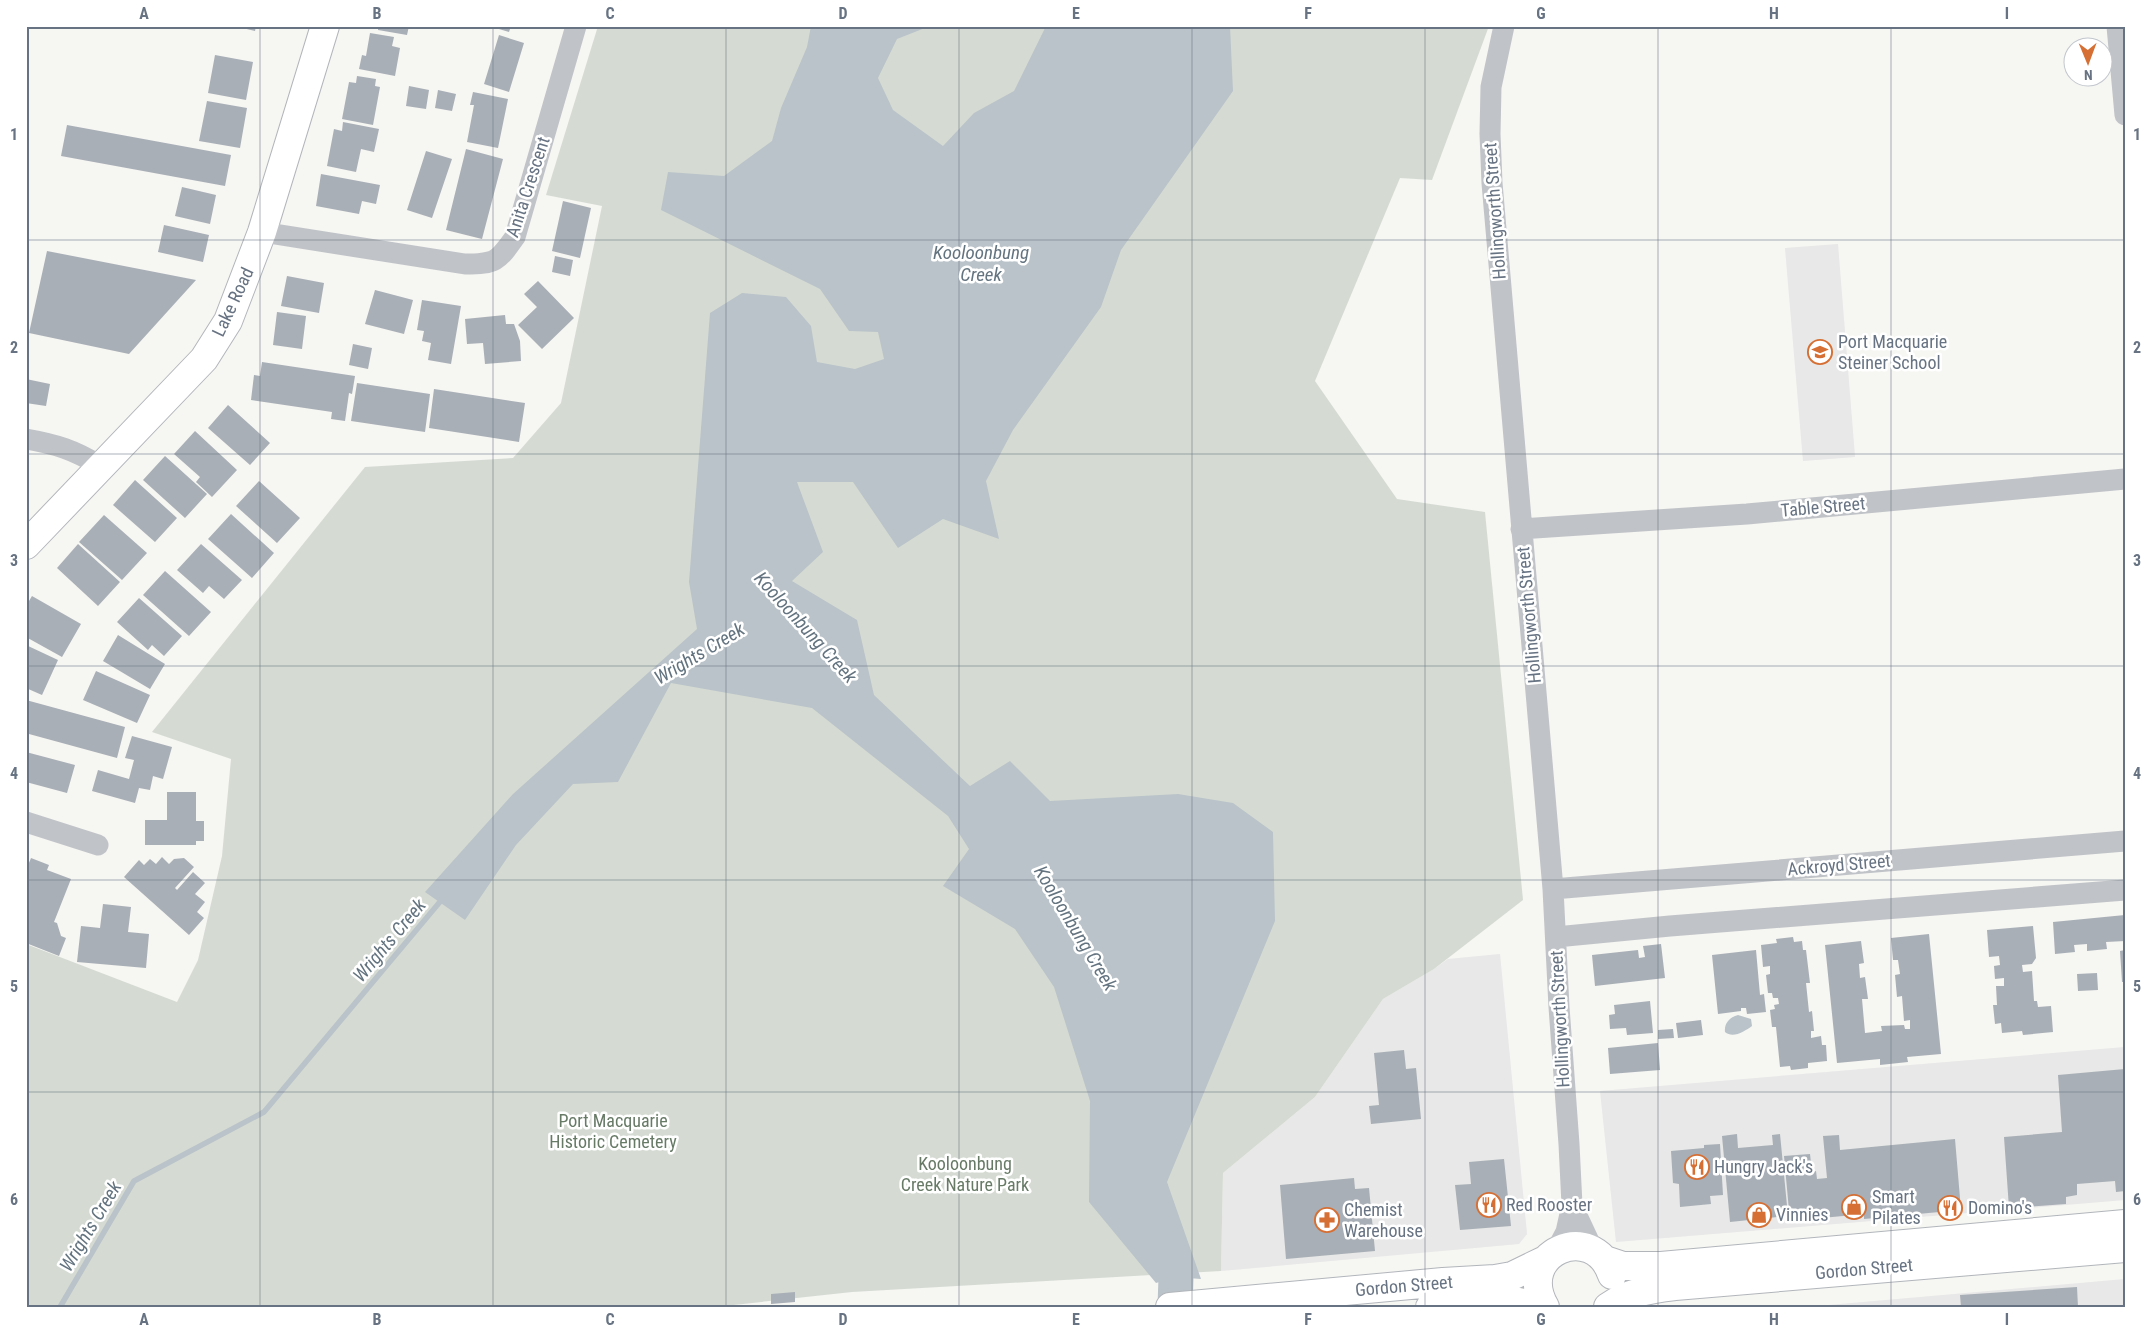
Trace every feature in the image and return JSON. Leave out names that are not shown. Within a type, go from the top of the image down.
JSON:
[{"type":"main road","name":"Lake Road","points":[[26,545],[204,359],[228,321],[262,232],[325,26]]},
{"type":"main road","name":"Gordon Street","points":[[1170,1307],[1443,1282],[1495,1280],[1512,1276],[1570,1246],[1586,1247],[1623,1266],[1661,1266],[2125,1224]]},
{"type":"main road","name":"Gordon Street","points":[[1607,1307],[1622,1297],[1639,1291],[1675,1286],[2125,1248]]},
{"type":"main road","points":[[1544,1307],[1539,1298],[1536,1283],[1541,1267],[1550,1255]]},
{"type":"main road","points":[[1599,1255],[1610,1268],[1614,1283],[1607,1307]]},
{"type":"main road","name":"Gordon Street","points":[[1430,1307],[1481,1301],[1512,1301],[1534,1307]]},
{"type":"street","name":"Anita Crescent","points":[[262,232],[465,264],[485,264],[500,258],[515,237],[576,26]]},
{"type":"street","name":"Hollingworth Street","points":[[1504,26],[1492,79],[1490,134],[1492,182],[1553,889],[1572,1205],[1566,1232],[1550,1255]]},
{"type":"street","points":[[2118,26],[2125,115]]},
{"type":"street","points":[[26,439],[65,447],[100,466]]},
{"type":"street","name":"Table Street","points":[[1521,529],[1747,514],[2125,479]]},
{"type":"street","points":[[26,822],[98,845]]},
{"type":"street","name":"Ackroyd Street","points":[[1553,889],[2125,841]]},
{"type":"street","points":[[1556,937],[1670,926],[2125,890]]},
{"type":"street","name":"Hollingworth Street","points":[[1572,1205],[1599,1255]]},
{"type":"shaded area","name":"Port Macquarie Steiner School","points":[[1838,244],[1855,457],[1803,461],[1785,248]]},
{"type":"shaded area","points":[[1500,954],[1527,1234],[1519,1244],[1221,1271],[1223,1173],[1315,1097],[1383,999],[1448,959]]},
{"type":"shaded area","points":[[2125,1047],[2125,1200],[1616,1242],[1600,1091]]},
{"type":"shaded area","points":[[2125,1279],[2125,1307],[1806,1307]]},
{"type":"green space","points":[[598,26],[1489,26],[1432,180],[1400,178],[1315,381],[1397,499],[1485,512],[1523,900],[1434,969],[1383,999],[1315,1097],[1223,1173],[1221,1271],[852,1292],[715,1307],[26,1307],[26,944],[177,1002],[198,960],[222,856],[231,759],[152,732],[365,467],[513,458],[561,403],[602,206],[546,195]]},
{"type":"water","name":"Kooloonbung Creek","points":[[811,26],[930,26],[897,39],[878,78],[893,110],[943,146],[974,113],[1014,91],[1046,26],[1230,26],[1233,91],[1121,250],[1101,307],[1013,430],[986,481],[999,539],[943,519],[898,548],[853,482],[797,482],[823,552],[792,581],[857,620],[874,695],[970,786],[1010,761],[1050,801],[1178,794],[1233,803],[1273,832],[1275,921],[1167,1182],[1201,1279],[1176,1277],[1156,1283],[1089,1202],[1090,1101],[1054,987],[1015,929],[943,886],[969,849],[948,816],[812,708],[671,683],[618,782],[573,784],[516,845],[465,920],[425,892],[513,794],[697,629],[689,582],[710,313],[742,293],[786,297],[811,326],[817,362],[855,369],[884,359],[878,332],[849,331],[820,289],[661,210],[668,172],[724,176],[772,141],[781,108],[807,47]]},
{"type":"water","points":[[1738,1015],[1751,1019],[1752,1026],[1742,1032],[1732,1035],[1728,1034],[1725,1032],[1725,1026],[1732,1017]]},
{"type":"building","points":[[234,26],[256,26],[255,31]]},
{"type":"building","points":[[378,26],[409,26],[407,35],[378,30]]},
{"type":"building","points":[[489,26],[511,26],[509,32]]},
{"type":"building","points":[[370,33],[394,37],[392,46],[400,48],[395,76],[359,69],[362,55],[366,56]]},
{"type":"building","points":[[499,35],[524,43],[509,92],[484,84]]},
{"type":"building","points":[[215,55],[253,62],[246,100],[208,93]]},
{"type":"building","points":[[357,76],[376,79],[375,86],[380,87],[373,125],[342,119],[349,82],[356,83]]},
{"type":"building","points":[[409,86],[429,90],[426,109],[406,106]]},
{"type":"building","points":[[438,90],[456,94],[452,111],[435,108]]},
{"type":"building","points":[[473,92],[508,99],[498,148],[467,142],[474,105],[470,105]]},
{"type":"building","points":[[207,101],[247,108],[240,148],[199,141]]},
{"type":"building","points":[[343,122],[379,129],[374,152],[361,149],[356,172],[327,166],[334,129],[342,131]]},
{"type":"building","points":[[67,125],[231,155],[225,186],[61,156]]},
{"type":"building","points":[[466,149],[503,159],[482,239],[446,230]]},
{"type":"building","points":[[426,151],[452,159],[432,218],[407,210]]},
{"type":"building","points":[[321,174],[380,185],[376,204],[362,201],[359,214],[316,206]]},
{"type":"building","points":[[182,187],[216,195],[210,224],[175,216]]},
{"type":"building","points":[[563,201],[591,208],[580,258],[552,251]]},
{"type":"building","points":[[164,225],[209,235],[203,262],[158,252]]},
{"type":"building","points":[[47,251],[196,280],[129,354],[29,333]]},
{"type":"building","points":[[555,256],[573,260],[570,276],[552,272]]},
{"type":"building","points":[[287,276],[324,283],[319,313],[281,306]]},
{"type":"building","points":[[538,281],[574,318],[542,349],[518,325],[537,307],[524,294]]},
{"type":"building","points":[[375,290],[413,300],[404,334],[365,324]]},
{"type":"building","points":[[422,300],[461,306],[451,364],[428,360],[431,343],[422,341],[424,331],[417,330]]},
{"type":"building","points":[[277,312],[306,316],[302,349],[273,345]]},
{"type":"building","points":[[505,315],[506,324],[514,324],[520,341],[521,361],[485,364],[483,343],[467,344],[465,319]]},
{"type":"building","points":[[353,344],[372,348],[368,369],[349,365]]},
{"type":"building","points":[[262,362],[355,376],[352,394],[349,393],[345,421],[331,419],[332,412],[251,400],[254,375],[260,376]]},
{"type":"building","points":[[26,379],[50,384],[46,406],[26,403]]},
{"type":"building","points":[[357,383],[430,394],[425,432],[351,421]]},
{"type":"building","points":[[434,389],[525,403],[519,442],[429,428]]},
{"type":"building","points":[[228,405],[270,443],[250,465],[208,428]]},
{"type":"building","points":[[195,431],[237,470],[212,497],[196,482],[200,477],[174,454]]},
{"type":"building","points":[[165,456],[207,494],[185,518],[143,480]]},
{"type":"building","points":[[135,480],[177,518],[155,542],[113,505]]},
{"type":"building","points":[[259,481],[300,518],[277,543],[236,506]]},
{"type":"building","points":[[231,514],[274,553],[252,578],[208,539]]},
{"type":"building","points":[[104,515],[147,553],[122,580],[79,542]]},
{"type":"building","points":[[78,544],[120,582],[98,606],[57,568]]},
{"type":"building","points":[[201,544],[242,580],[224,599],[209,586],[203,593],[177,570]]},
{"type":"building","points":[[165,571],[211,612],[189,636],[143,595]]},
{"type":"building","points":[[32,596],[81,624],[62,657],[26,637],[26,606]]},
{"type":"building","points":[[139,598],[182,636],[164,656],[152,645],[148,650],[117,622]]},
{"type":"building","points":[[118,635],[165,664],[150,689],[103,661]]},
{"type":"building","points":[[26,645],[58,660],[42,695],[26,688]]},
{"type":"building","points":[[96,671],[150,695],[137,723],[83,700]]},
{"type":"building","points":[[26,700],[125,727],[117,758],[29,734],[26,740]]},
{"type":"building","points":[[132,736],[172,747],[163,779],[153,776],[150,790],[139,788],[135,803],[92,791],[98,770],[129,779],[134,760],[125,758]]},
{"type":"building","points":[[26,752],[75,765],[67,793],[26,782]]},
{"type":"building","points":[[167,792],[196,792],[196,821],[204,821],[204,841],[196,841],[196,845],[145,845],[145,820],[167,820]]},
{"type":"building","points":[[162,857],[169,864],[174,859],[184,858],[194,867],[175,888],[177,890],[193,872],[205,883],[195,894],[205,902],[197,912],[204,918],[189,935],[124,877],[139,860],[144,865],[150,859],[156,864]]},
{"type":"building","points":[[31,858],[49,865],[47,870],[71,879],[54,922],[57,923],[61,936],[66,938],[59,956],[26,943],[26,898],[29,891],[26,890],[26,870]]},
{"type":"building","points":[[103,904],[131,907],[128,932],[149,934],[146,968],[77,962],[81,926],[100,928]]},
{"type":"building","points":[[2125,915],[2125,941],[2106,942],[2107,949],[2087,951],[2087,944],[2074,945],[2075,952],[2055,954],[2053,922]]},
{"type":"building","points":[[2033,926],[2036,958],[2032,964],[2022,965],[2023,972],[2032,971],[2034,1001],[2037,1001],[2038,1007],[2051,1006],[2053,1032],[2023,1035],[2022,1031],[2002,1033],[2001,1023],[1995,1024],[1993,1005],[1997,1005],[1996,986],[2004,986],[2004,978],[1995,979],[1994,966],[2000,965],[1999,956],[1989,957],[1987,930]]},
{"type":"building","points":[[1929,934],[1941,1054],[1907,1057],[1908,1062],[1880,1065],[1880,1059],[1837,1063],[1825,945],[1861,941],[1864,963],[1859,964],[1860,978],[1865,977],[1868,999],[1862,999],[1865,1033],[1882,1031],[1881,1026],[1904,1025],[1905,1029],[1910,1029],[1910,1020],[1904,1021],[1902,996],[1897,997],[1895,975],[1900,974],[1898,960],[1893,960],[1891,938]]},
{"type":"building","points":[[1793,937],[1794,942],[1802,941],[1803,950],[1806,950],[1810,983],[1806,983],[1809,1012],[1812,1011],[1814,1031],[1811,1031],[1811,1038],[1821,1036],[1822,1045],[1826,1045],[1827,1061],[1808,1063],[1808,1068],[1791,1070],[1790,1066],[1780,1067],[1776,1027],[1772,1027],[1770,1010],[1775,1009],[1774,1005],[1779,1004],[1778,998],[1773,998],[1772,993],[1768,993],[1766,975],[1770,974],[1770,966],[1763,967],[1761,945],[1777,943],[1776,939]]},
{"type":"building","points":[[1661,944],[1665,978],[1595,986],[1592,955],[1638,950],[1639,958],[1645,957],[1643,946]]},
{"type":"building","points":[[1756,950],[1760,995],[1764,994],[1766,1012],[1747,1014],[1746,1008],[1741,1008],[1741,1011],[1718,1014],[1712,955]]},
{"type":"building","points":[[2125,950],[2125,982],[2122,982],[2120,951]]},
{"type":"building","points":[[2097,973],[2098,990],[2078,991],[2077,974]]},
{"type":"building","points":[[1650,1001],[1653,1033],[1627,1035],[1626,1028],[1610,1029],[1609,1015],[1615,1014],[1614,1005]]},
{"type":"building","points":[[1701,1020],[1703,1035],[1678,1038],[1676,1023]]},
{"type":"building","points":[[1673,1029],[1674,1038],[1658,1039],[1658,1030]]},
{"type":"building","points":[[1658,1043],[1660,1070],[1610,1074],[1608,1048]]},
{"type":"building","points":[[1404,1050],[1406,1069],[1416,1068],[1421,1119],[1371,1124],[1369,1106],[1379,1105],[1374,1053]]},
{"type":"building","points":[[2125,1069],[2125,1191],[2116,1192],[2115,1181],[2077,1184],[2077,1195],[2066,1197],[2066,1204],[2009,1208],[2004,1137],[2062,1132],[2058,1075]]},
{"type":"building","points":[[1737,1134],[1738,1148],[1773,1145],[1772,1135],[1780,1134],[1788,1216],[1730,1222],[1722,1136]]},
{"type":"building","points":[[1839,1135],[1840,1150],[1955,1139],[1961,1210],[1864,1219],[1864,1214],[1790,1221],[1784,1156],[1810,1154],[1812,1172],[1816,1171],[1817,1179],[1827,1178],[1823,1136]]},
{"type":"building","name":"Hungry Jack's","points":[[1720,1144],[1723,1195],[1710,1196],[1711,1204],[1680,1207],[1679,1184],[1673,1183],[1671,1151],[1704,1148],[1704,1145]]},
{"type":"building","name":"Red Rooster","points":[[1504,1159],[1511,1226],[1460,1230],[1455,1185],[1471,1184],[1469,1162]]},
{"type":"building","name":"Chemist Warehouse","points":[[1354,1178],[1355,1189],[1369,1188],[1375,1251],[1286,1259],[1280,1185]]},
{"type":"building","points":[[2077,1287],[2078,1307],[1961,1307],[1960,1295]]},
{"type":"building","points":[[795,1292],[795,1302],[771,1304],[771,1294]]},
{"type":"waterway","name":"Wrights Creek","points":[[60,1307],[134,1181],[264,1112],[444,897]]},
{"type":"waterway","points":[[1175,1307],[1176,1277]]},
{"type":"place","name":"Port Macquarie Steiner School","points":[[1820,352]]},
{"type":"place","name":"Hungry Jack's","points":[[1697,1167]]},
{"type":"place","name":"Red Rooster","points":[[1489,1205]]},
{"type":"place","name":"Smart Pilates","points":[[1854,1207]]},
{"type":"place","name":"Domino's","points":[[1950,1208]]},
{"type":"place","name":"Vinnies","points":[[1759,1215]]},
{"type":"place","name":"Chemist Warehouse","points":[[1327,1220]]},
{"type":"park label","name":"Port Macquarie Historic Cemetery","points":[[613,1131]]},
{"type":"park label","name":"Kooloonbung Creek Nature Park","points":[[965,1174]]}]
